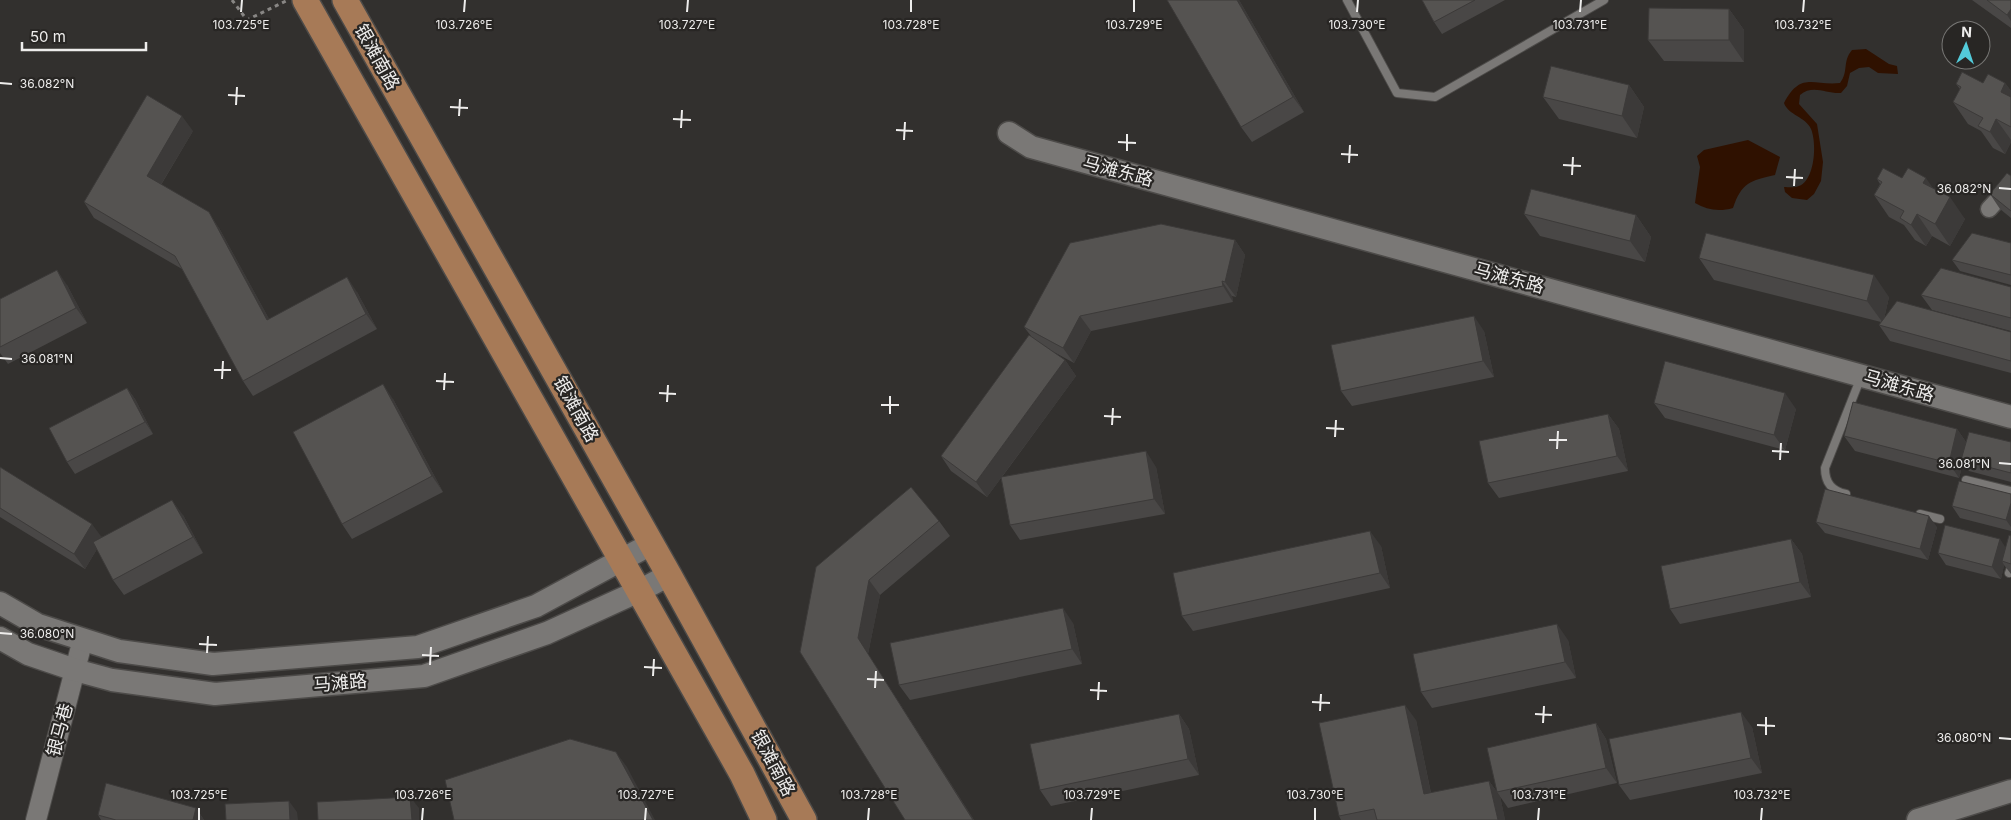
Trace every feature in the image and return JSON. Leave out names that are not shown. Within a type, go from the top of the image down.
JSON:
[{"type":"main road","name":"银滩南路","points":[[305,0],[742,774],[764,820]]},
{"type":"main road","name":"银滩南路","points":[[345,0],[669,575],[804,820]]},
{"type":"main road","name":"马滩东路","points":[[1009,133],[1031,146],[2011,417]]},
{"type":"main road","name":"马滩路","points":[[0,603],[38,625],[119,651],[213,664],[418,647],[536,606],[651,544]]},
{"type":"main road","name":"马滩路","points":[[0,638],[28,654],[112,680],[215,694],[424,676],[547,633],[639,591],[669,575]]},
{"type":"main road","points":[[1918,820],[2011,791]]},
{"type":"street","points":[[1989,208],[2011,185]]},
{"type":"street","name":"银马巷","points":[[36,820],[83,639]]},
{"type":"lane","points":[[1346,0],[1397,93],[1435,97],[1604,0]]},
{"type":"lane","points":[[1854,497],[1838,492],[1827,482],[1825,468],[1861,375]]},
{"type":"lane","points":[[1966,480],[2011,491]]},
{"type":"lane","points":[[1911,512],[1940,519]]},
{"type":"path","points":[[232,0],[247,20],[289,0]]},
{"type":"shaded area","points":[[1866,49],[1889,64],[1897,66],[1898,74],[1878,73],[1869,67],[1859,68],[1850,73],[1847,86],[1841,93],[1810,90],[1800,95],[1799,104],[1817,124],[1823,162],[1821,181],[1814,194],[1807,200],[1792,198],[1785,192],[1784,187],[1799,186],[1808,177],[1813,160],[1814,143],[1809,125],[1789,110],[1784,103],[1790,93],[1802,83],[1840,83],[1843,79],[1847,59],[1852,50]]},
{"type":"shaded area","points":[[1748,140],[1780,157],[1775,175],[1748,184],[1736,199],[1733,208],[1713,210],[1695,203],[1700,167],[1697,156],[1704,150]]},
{"type":"building","points":[[1167,0],[1237,0],[1293,97],[1241,127]]},
{"type":"building","points":[[1422,0],[1475,0],[1434,22]]},
{"type":"building","points":[[1987,0],[2011,0],[2011,9],[2007,15]]},
{"type":"building","points":[[1649,8],[1729,9],[1729,40],[1648,40]]},
{"type":"building","points":[[1551,66],[1629,85],[1622,116],[1543,97]]},
{"type":"building","points":[[1962,72],[1983,83],[1988,74],[2005,83],[2001,92],[2011,97],[2011,127],[1996,119],[1990,132],[1978,126],[1983,118],[1953,102],[1961,87],[1956,84]]},
{"type":"building","points":[[147,95],[182,116],[147,176],[209,212],[267,320],[347,277],[366,314],[243,381],[175,256],[84,202]]},
{"type":"building","points":[[1883,168],[1902,178],[1908,168],[1926,178],[1923,183],[1950,197],[1935,224],[1917,214],[1911,225],[1900,218],[1904,211],[1874,195],[1882,182],[1877,179]]},
{"type":"building","points":[[2007,173],[2011,176],[2011,211],[1990,194]]},
{"type":"building","points":[[1531,189],[1636,215],[1630,241],[1524,214]]},
{"type":"building","points":[[1161,224],[1235,240],[1225,282],[1222,281],[1223,286],[1080,316],[1063,348],[1024,327],[1070,243]]},
{"type":"building","points":[[1706,233],[1874,275],[1867,301],[1699,258]]},
{"type":"building","points":[[1972,233],[2011,243],[2011,275],[1952,260]]},
{"type":"building","points":[[1941,268],[2011,287],[2011,318],[1921,295]]},
{"type":"building","points":[[57,270],[76,308],[0,347],[0,299]]},
{"type":"building","points":[[1897,301],[2011,332],[2011,361],[1879,325]]},
{"type":"building","points":[[1474,316],[1483,361],[1341,391],[1331,345]]},
{"type":"building","points":[[1029,335],[1065,360],[976,482],[941,456]]},
{"type":"building","points":[[1665,361],[1785,393],[1774,435],[1654,403]]},
{"type":"building","points":[[383,384],[432,476],[342,524],[293,432]]},
{"type":"building","points":[[127,388],[145,422],[67,462],[49,428]]},
{"type":"building","points":[[1853,402],[1957,429],[1949,463],[1844,436]]},
{"type":"building","points":[[1608,414],[1617,456],[1488,483],[1479,441]]},
{"type":"building","points":[[1969,432],[2011,442],[2011,473],[1961,460]]},
{"type":"building","points":[[1146,451],[1154,499],[1010,525],[1001,477]]},
{"type":"building","points":[[0,467],[92,524],[74,554],[0,508]]},
{"type":"building","points":[[1959,481],[2011,494],[2011,503],[2006,520],[1952,506]]},
{"type":"building","points":[[911,487],[939,521],[869,580],[858,638],[973,820],[905,820],[800,652],[816,567]]},
{"type":"building","points":[[1825,489],[1929,516],[1920,549],[1816,522]]},
{"type":"building","points":[[172,500],[193,537],[113,580],[93,542]]},
{"type":"building","points":[[1945,525],[2000,539],[1992,567],[1938,553]]},
{"type":"building","points":[[1370,531],[1380,573],[1182,616],[1173,573]]},
{"type":"building","points":[[2009,535],[2011,536],[2011,564],[2002,561]]},
{"type":"building","points":[[1791,539],[1800,582],[1670,609],[1661,566]]},
{"type":"building","points":[[1063,608],[1072,649],[899,685],[890,643]]},
{"type":"building","points":[[1557,624],[1565,662],[1421,692],[1413,654]]},
{"type":"building","points":[[1405,705],[1424,794],[1489,781],[1498,820],[1377,820],[1374,809],[1339,816],[1319,723]]},
{"type":"building","points":[[1741,712],[1751,758],[1619,785],[1609,739]]},
{"type":"building","points":[[1179,714],[1188,759],[1040,790],[1030,744]]},
{"type":"building","points":[[1596,723],[1606,768],[1497,792],[1487,748]]},
{"type":"building","points":[[570,739],[616,752],[653,820],[454,820],[445,780]]},
{"type":"building","points":[[106,783],[196,808],[193,820],[116,820],[98,815]]},
{"type":"building","points":[[410,797],[412,820],[318,820],[317,802]]},
{"type":"building","points":[[289,801],[290,820],[226,820],[225,804]]}]
